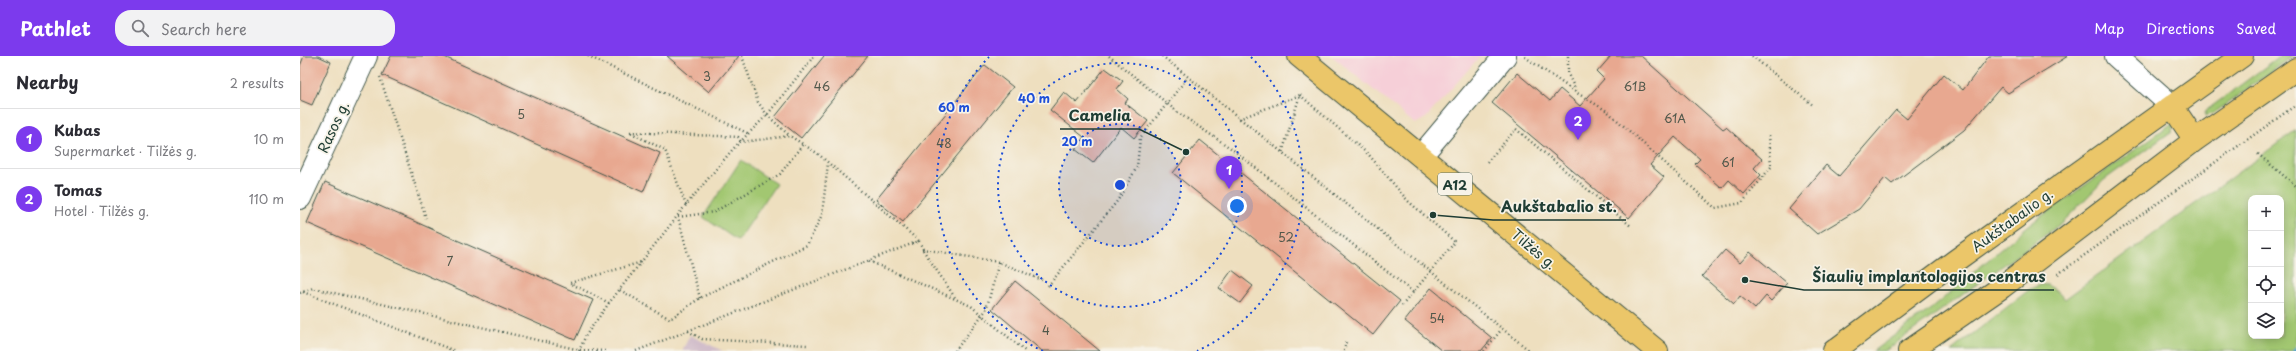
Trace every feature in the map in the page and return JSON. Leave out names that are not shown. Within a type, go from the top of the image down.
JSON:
[{"type":"main road","name":"Tilžės g.","points":[[1299,56],[1657,351]]},
{"type":"main road","name":"Aukštabalio g.","points":[[1834,351],[1954,262],[2242,56]]},
{"type":"main road","points":[[1909,351],[2002,287],[2195,140],[2296,69]]},
{"type":"main road","points":[[2172,106],[2195,140]]},
{"type":"street","points":[[1421,156],[1505,56]]},
{"type":"street","points":[[2116,56],[2172,106]]},
{"type":"street","name":"Rasos g.","points":[[300,198],[372,63]]},
{"type":"path","points":[[588,56],[749,134]]},
{"type":"path","points":[[742,56],[758,102],[767,115],[790,136],[828,162],[919,241],[923,250],[956,299]]},
{"type":"path","points":[[580,350],[586,335],[609,303],[686,205],[741,142],[767,115],[814,56]]},
{"type":"path","points":[[1109,56],[1167,103],[1232,149],[1413,292]]},
{"type":"path","points":[[1162,56],[1501,330],[1530,351]]},
{"type":"path","points":[[1524,56],[1577,94],[1607,111],[1715,208],[1742,203],[1771,167],[1769,134]]},
{"type":"path","points":[[1568,56],[1568,74],[1577,94]]},
{"type":"path","points":[[1752,56],[1814,106]]},
{"type":"path","points":[[372,63],[426,218]]},
{"type":"path","points":[[1048,286],[1118,200],[1137,167],[1140,138],[1188,77]]},
{"type":"path","points":[[1239,119],[1300,95]]},
{"type":"path","points":[[1282,153],[1300,95]]},
{"type":"path","points":[[1300,95],[1369,155],[1408,201],[1455,242],[1400,308]]},
{"type":"path","points":[[2058,274],[2296,106]]},
{"type":"path","points":[[1487,162],[1516,129],[1632,227]]},
{"type":"path","points":[[686,205],[665,150],[630,132],[738,137],[741,142]]},
{"type":"path","points":[[741,142],[790,136]]},
{"type":"path","points":[[678,217],[714,212],[780,174],[803,144]]},
{"type":"path","points":[[2258,154],[2296,186]]},
{"type":"path","points":[[620,290],[670,319],[700,298],[807,245],[822,215],[828,162]]},
{"type":"path","points":[[678,217],[700,298]]},
{"type":"path","points":[[636,351],[919,241]]},
{"type":"path","points":[[923,250],[999,262],[1042,280]]},
{"type":"path","points":[[869,261],[970,306],[1025,351]]},
{"type":"path","points":[[609,303],[570,283],[642,262]]},
{"type":"path","points":[[955,351],[986,310],[999,262]]},
{"type":"path","points":[[302,293],[313,288],[580,350],[605,351]]},
{"type":"path","points":[[302,293],[455,351]]},
{"type":"path","points":[[688,330],[702,339],[807,345]]},
{"type":"path","points":[[1484,351],[1501,330]]},
{"type":"path","points":[[1344,351],[1346,342]]},
{"type":"shaded area","points":[[1332,56],[1480,56],[1426,118],[1415,124]]},
{"type":"shaded area","points":[[690,335],[702,341],[723,351],[682,351]]},
{"type":"green space","points":[[2280,56],[2293,56],[2214,113],[2205,116],[2208,109]]},
{"type":"green space","points":[[2171,124],[2173,125],[2172,131],[2104,180],[2063,222],[1885,351],[1873,351],[1932,308],[2029,225]]},
{"type":"green space","points":[[2296,130],[2296,351],[1951,351],[2030,289],[2036,286],[2046,285],[2065,299]]},
{"type":"green space","points":[[741,160],[776,184],[738,241],[703,217]]},
{"type":"building","points":[[304,56],[318,56],[331,62],[312,105],[300,100],[300,66]]},
{"type":"building","points":[[391,56],[442,56],[660,153],[643,192],[382,75]]},
{"type":"building","points":[[667,56],[739,56],[709,92]]},
{"type":"building","points":[[824,56],[868,56],[801,138],[775,117]]},
{"type":"building","points":[[1611,56],[1641,56],[1723,129],[1726,127],[1762,159],[1754,168],[1761,175],[1744,194],[1729,180],[1722,188],[1695,164],[1700,159],[1675,137],[1650,165],[1664,177],[1629,218],[1492,103],[1517,73],[1550,101],[1560,89],[1580,106],[1604,79],[1597,72]]},
{"type":"building","points":[[1989,56],[2068,56],[2008,93],[2001,87],[1964,130],[1892,184],[1885,178],[1859,209],[1817,234],[1789,209],[1826,165],[1839,176],[1896,110],[1907,119],[1944,74],[1963,90]]},
{"type":"building","points":[[985,65],[1013,87],[903,222],[876,200]]},
{"type":"building","points":[[1105,68],[1123,81],[1117,89],[1128,99],[1125,103],[1148,121],[1134,138],[1121,127],[1093,163],[1075,149],[1084,137],[1050,110],[1064,92],[1077,103]]},
{"type":"building","points":[[1200,140],[1400,301],[1373,335],[1173,173]]},
{"type":"building","points":[[325,182],[593,300],[575,340],[307,223]]},
{"type":"building","points":[[1725,250],[1740,263],[1750,252],[1787,283],[1771,301],[1766,296],[1755,309],[1740,296],[1734,304],[1702,276]]},
{"type":"building","points":[[1232,270],[1253,286],[1240,303],[1219,288]]},
{"type":"building","points":[[1015,281],[1100,351],[1042,351],[992,309]]},
{"type":"building","points":[[1431,288],[1492,338],[1481,351],[1442,351],[1405,321]]},
{"type":"place","name":"Tomas","points":[[1578,140]]},
{"type":"place","name":"Camelia","points":[[1186,152]]},
{"type":"place","name":"Kubas","points":[[1229,189]]},
{"type":"place","name":"Aukštabalio st.","points":[[1433,215]]},
{"type":"place","name":"Šiaulių implantologijos centras","points":[[1745,280]]}]
